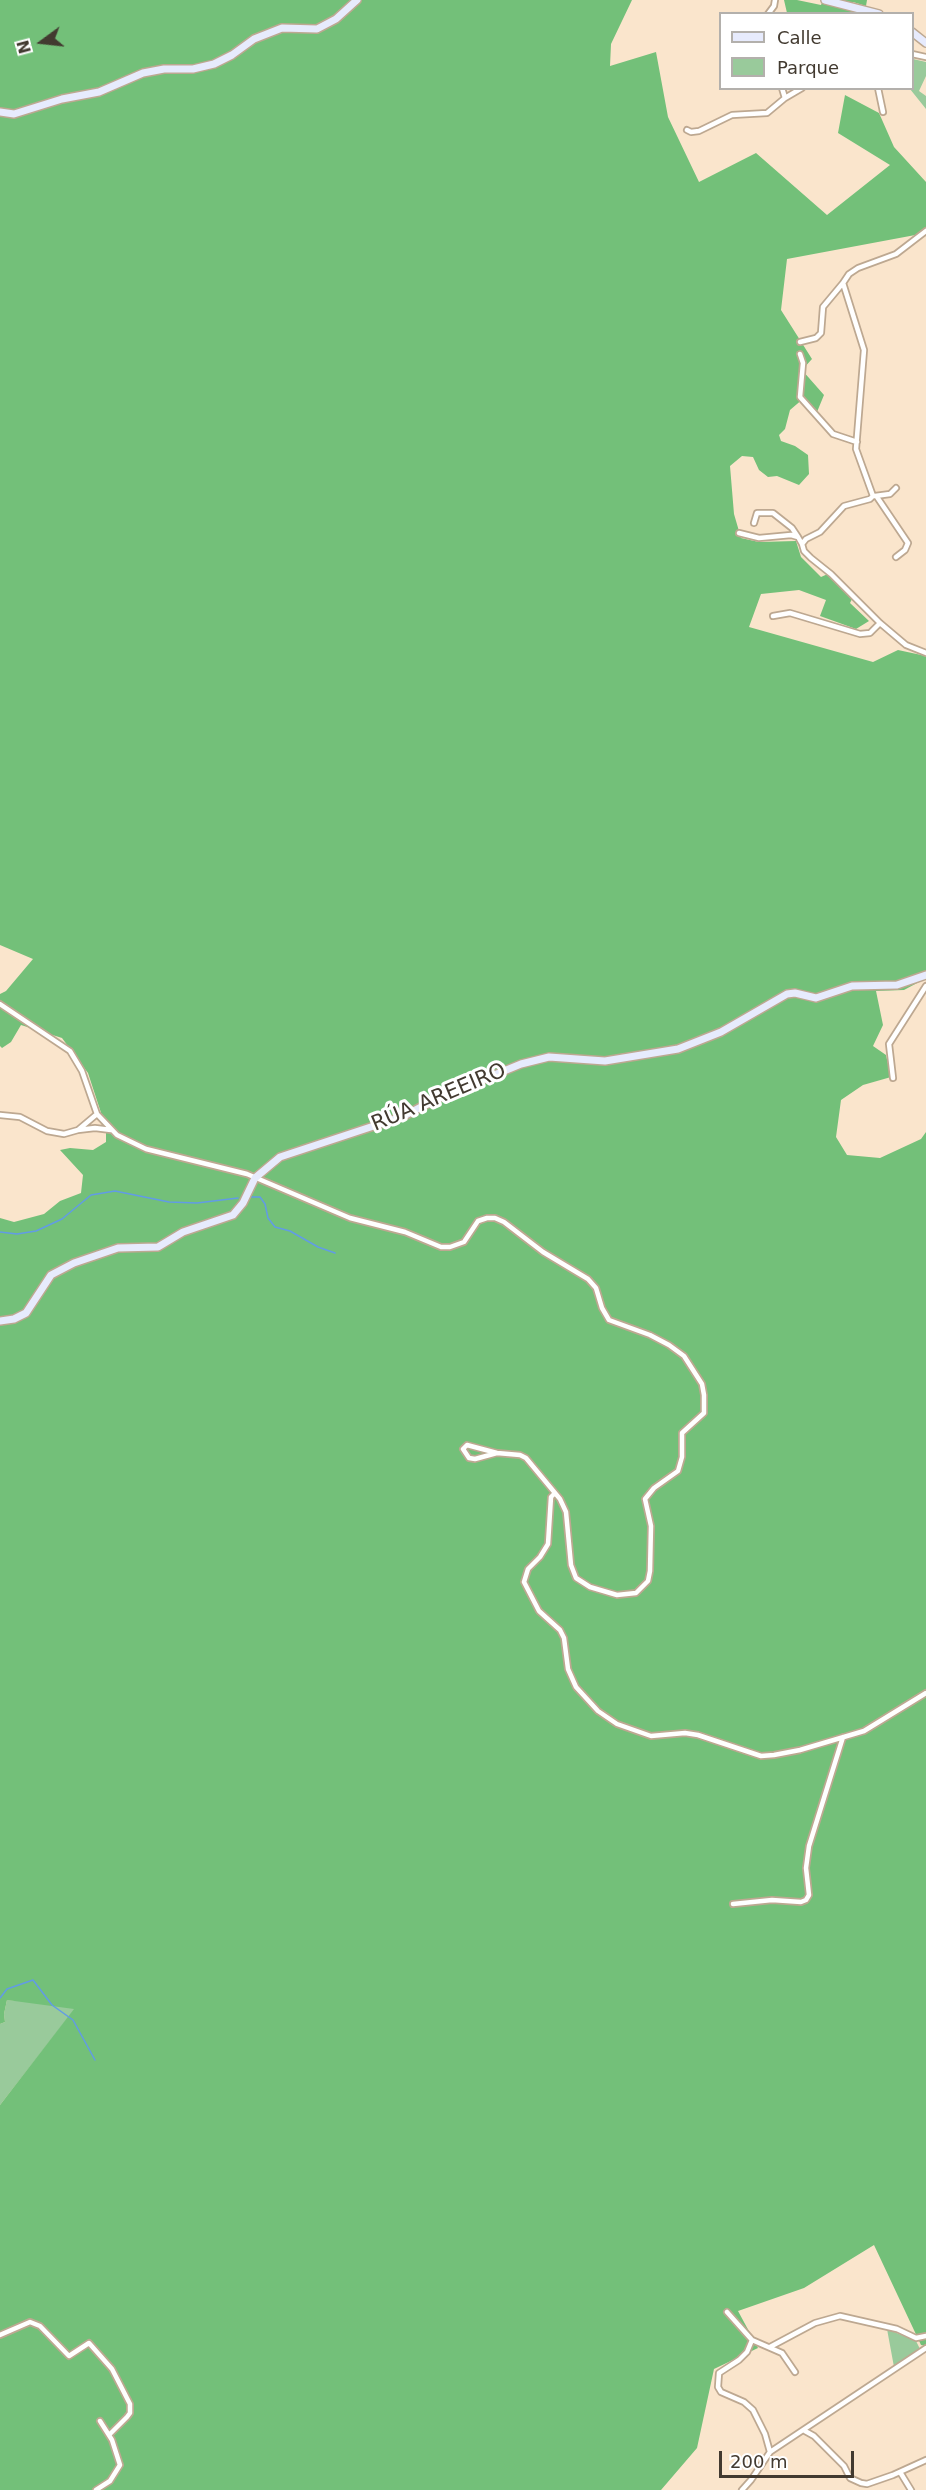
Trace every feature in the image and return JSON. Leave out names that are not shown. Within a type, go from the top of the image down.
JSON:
[{"type":"street","points":[[0,112],[14,114],[62,99],[99,92],[143,73],[165,69],[193,69],[214,64],[232,55],[254,39],[282,28],[317,29],[336,19],[357,0]]},
{"type":"street","points":[[825,0],[871,12]]},
{"type":"street","points":[[914,34],[926,43]]},
{"type":"street","points":[[783,90],[785,98]]},
{"type":"street","points":[[687,130],[699,131],[732,115],[767,113],[799,90]]},
{"type":"street","points":[[878,90],[883,112]]},
{"type":"street","points":[[800,342],[816,338],[821,333],[823,307],[844,279],[858,268],[896,254],[926,231]]},
{"type":"street","points":[[843,283],[864,350],[856,449],[875,496],[908,543],[905,550],[896,557]]},
{"type":"street","points":[[800,354],[803,363],[800,397],[833,434],[857,442]]},
{"type":"street","points":[[802,544],[806,539],[820,532],[844,506],[875,496],[890,494],[896,488]]},
{"type":"street","points":[[754,523],[757,513],[773,513],[792,528],[811,558],[880,623],[906,645],[926,652]]},
{"type":"street","points":[[739,533],[759,538],[798,537]]},
{"type":"street","points":[[773,616],[790,614],[860,634],[870,633],[880,623]]},
{"type":"street","name":"RÚA AREEIRO","points":[[0,1321],[14,1320],[26,1313],[51,1275],[74,1263],[118,1248],[158,1247],[183,1232],[232,1215],[243,1203],[255,1178],[280,1157],[404,1116],[436,1099],[521,1064],[549,1058],[605,1061],[678,1049],[722,1032],[787,994],[795,993],[816,998],[852,986],[908,983],[926,975]]},
{"type":"street","points":[[893,1078],[889,1044],[926,986]]},
{"type":"street","points":[[0,1004],[70,1051],[88,1086],[97,1114],[111,1130],[146,1149],[248,1173],[350,1218],[405,1232],[441,1247],[450,1247],[464,1242],[478,1221],[495,1218],[504,1222],[543,1252],[588,1279],[596,1288],[602,1308],[609,1320],[651,1335],[669,1345],[684,1356],[702,1384],[705,1408],[699,1419],[682,1433],[682,1457],[678,1471],[654,1488],[645,1499],[651,1526],[650,1571],[648,1581],[642,1589],[629,1596],[590,1587],[576,1578],[571,1564],[566,1512],[555,1493],[526,1458],[467,1445],[463,1449],[469,1458],[475,1459],[497,1453]]},
{"type":"street","points":[[78,1130],[97,1114]]},
{"type":"street","points":[[0,1115],[21,1117],[56,1134],[95,1128],[111,1130]]},
{"type":"street","points":[[555,1493],[550,1497],[548,1544],[540,1557],[528,1569],[524,1582],[539,1611],[560,1630],[564,1638],[568,1669],[576,1687],[598,1711],[617,1724],[651,1736],[685,1733],[698,1735],[761,1756],[800,1750],[864,1731],[926,1693]]},
{"type":"street","points":[[733,1904],[772,1900],[801,1902],[806,1900],[809,1846],[843,1737]]},
{"type":"street","points":[[727,2312],[752,2340],[785,2356],[795,2372]]},
{"type":"street","points":[[770,2347],[815,2322],[840,2316],[897,2329],[916,2338],[926,2336]]},
{"type":"street","points":[[0,2335],[20,2326],[35,2323],[69,2356],[90,2343],[112,2369],[130,2404],[130,2413],[109,2434]]},
{"type":"street","points":[[752,2340],[747,2352],[719,2373],[718,2387],[721,2392],[744,2402],[753,2410],[765,2434],[770,2452]]},
{"type":"street","points":[[742,2490],[770,2452],[805,2431],[926,2348]]},
{"type":"street","points":[[96,2490],[110,2481],[120,2465],[109,2434],[100,2421]]},
{"type":"street","points":[[805,2431],[819,2441],[844,2466],[850,2478],[855,2482],[867,2484],[926,2460]]},
{"type":"street","points":[[900,2472],[911,2490]]},
{"type":"green space","points":[[0,0],[632,0],[611,44],[610,66],[656,52],[668,117],[699,182],[756,153],[827,215],[890,165],[838,133],[845,95],[879,113],[894,147],[926,182],[926,233],[787,259],[781,310],[812,359],[802,370],[824,395],[817,412],[804,398],[790,410],[785,429],[779,435],[781,441],[795,446],[808,455],[809,474],[799,485],[777,476],[768,477],[759,470],[753,457],[742,456],[730,466],[734,514],[741,538],[759,542],[796,541],[801,557],[821,577],[830,573],[854,595],[850,603],[869,621],[856,629],[820,616],[826,600],[799,590],[761,594],[749,627],[873,662],[898,650],[926,656],[926,973],[919,982],[904,990],[876,991],[883,1025],[873,1046],[886,1055],[891,1077],[863,1085],[841,1100],[836,1137],[847,1155],[880,1158],[921,1139],[926,1132],[926,2346],[921,2345],[874,2245],[804,2288],[738,2311],[758,2348],[714,2369],[697,2448],[661,2490],[0,2490],[0,2105],[74,2009],[7,2000],[5,2022],[0,2024],[0,1218],[14,1222],[44,1214],[60,1201],[81,1193],[83,1175],[60,1150],[70,1148],[93,1150],[106,1142],[106,1128],[88,1073],[62,1038],[21,1025],[11,1042],[2,1048],[0,1046],[0,994],[6,991],[33,959],[0,945]]},
{"type":"green space","points":[[784,0],[821,5],[823,0],[867,0],[866,6],[853,2],[853,12],[787,12]]},
{"type":"green space","points":[[914,59],[926,62],[926,76],[919,91],[926,96],[926,109],[911,90],[914,90]]},
{"type":"green space","points":[[7,2000],[78,2005],[0,2105],[0,2024],[5,2022]]},
{"type":"green space","points":[[887,2329],[916,2341],[921,2351],[894,2367]]},
{"type":"waterway","points":[[0,1232],[17,1234],[36,1231],[62,1219],[91,1195],[115,1191],[169,1202],[197,1203],[238,1198]]},
{"type":"waterway","points":[[251,1197],[260,1197],[265,1204],[268,1218],[275,1227],[290,1231],[318,1247],[335,1253]]},
{"type":"waterway","points":[[0,1998],[7,1989],[33,1980],[52,2005],[73,2020],[95,2060]]}]
